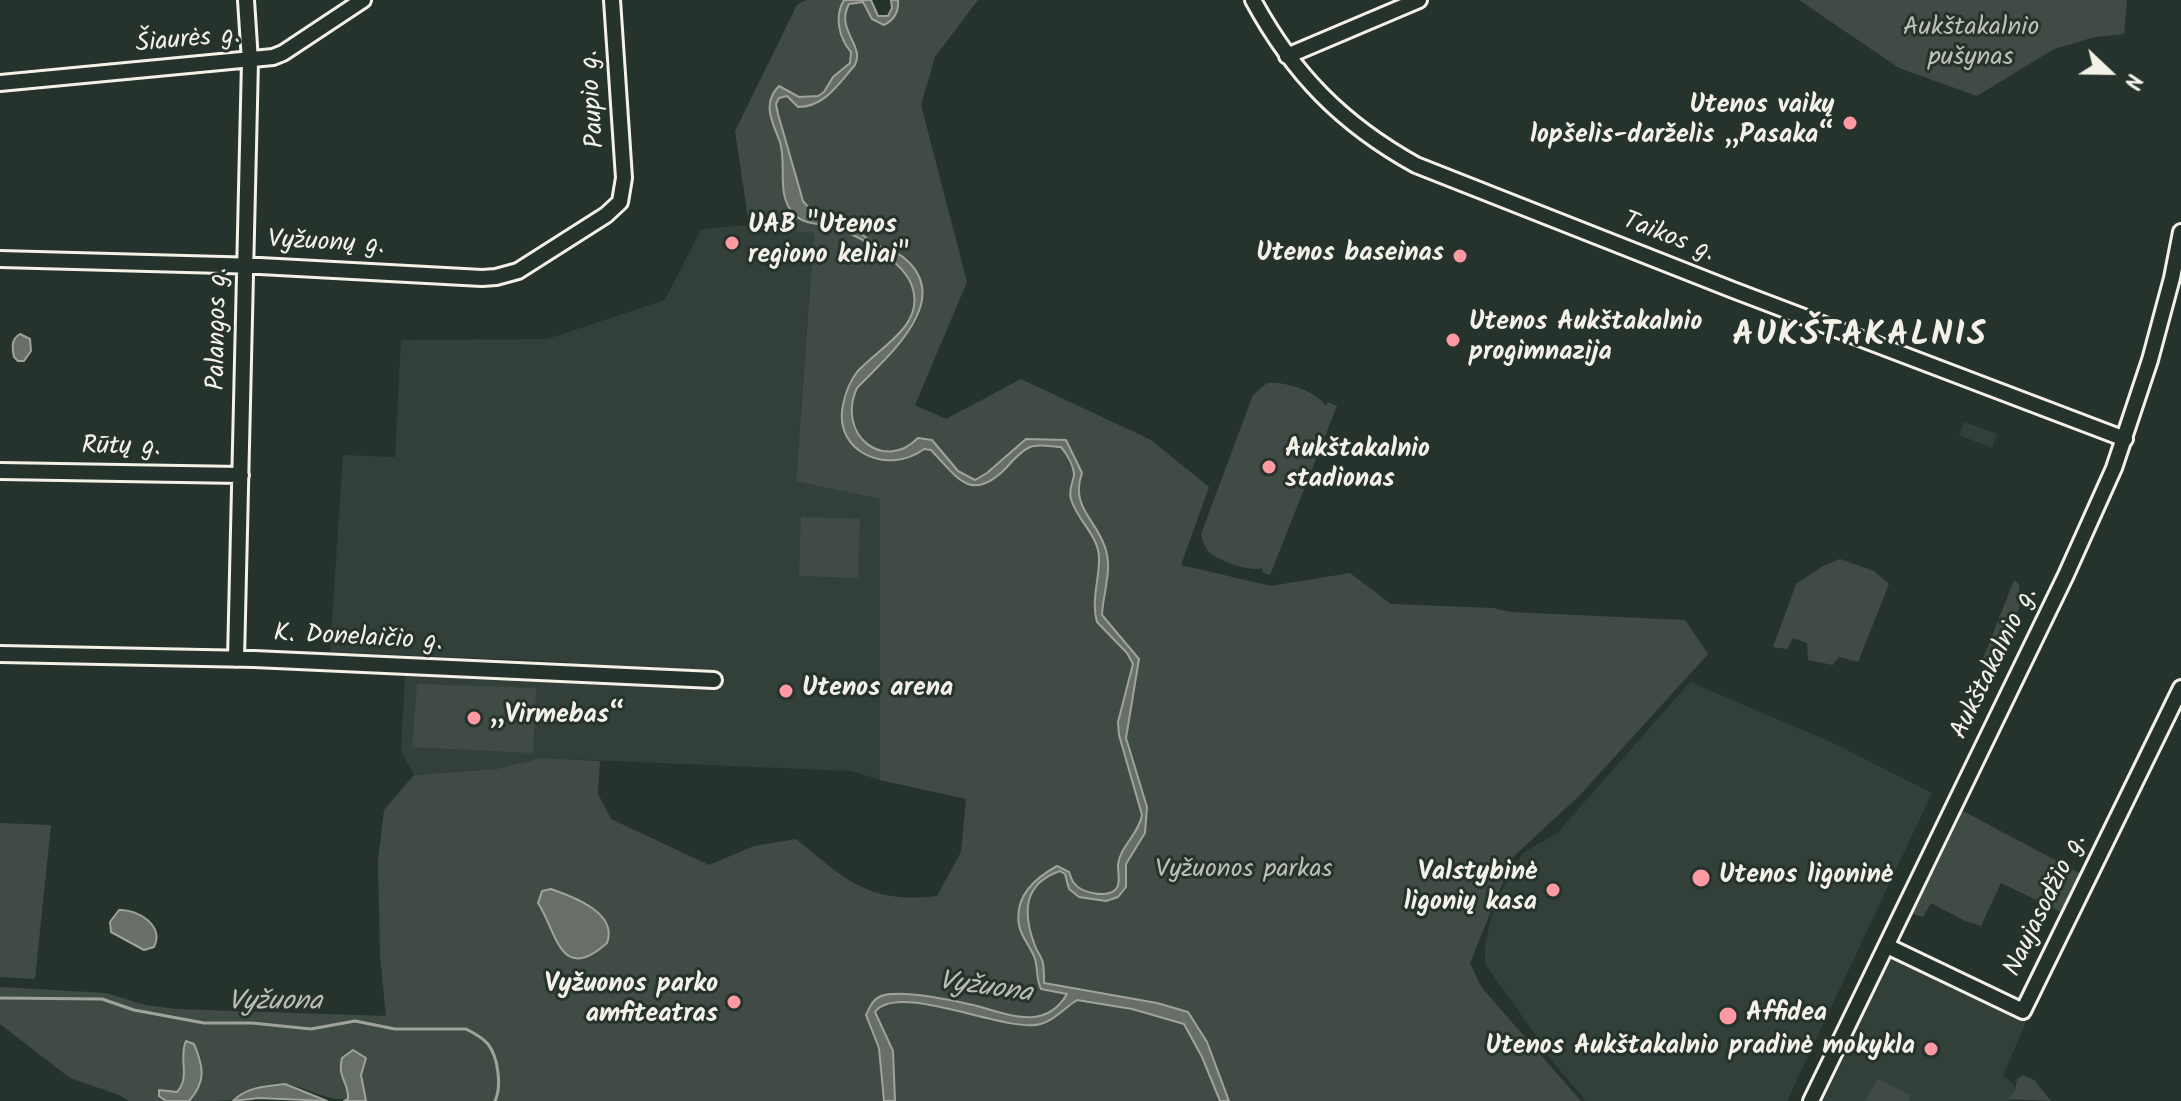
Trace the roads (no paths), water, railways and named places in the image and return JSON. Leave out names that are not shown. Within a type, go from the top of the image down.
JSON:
[{"type":"street","name":"Palangos g.","points":[[236,659],[250,61],[246,0]]},
{"type":"street","name":"Šiaurės g.","points":[[0,83],[250,61],[283,53],[363,0]]},
{"type":"street","name":"Paupio g.","points":[[612,0],[623,196]]},
{"type":"street","name":"Taikos g.","points":[[1253,0],[1287,56],[1313,88],[1346,120],[1416,165],[2125,439]]},
{"type":"street","points":[[1287,56],[1419,0]]},
{"type":"street","name":"Vyžuonų g.","points":[[0,259],[496,277],[518,271],[606,215],[623,196]]},
{"type":"street","name":"Aukštakalnio g.","points":[[1811,1101],[2066,575],[2125,439],[2150,360],[2181,232]]},
{"type":"street","name":"Rūtų g.","points":[[0,471],[241,475]]},
{"type":"street","name":"K. Donelaičio g.","points":[[0,654],[236,659],[714,680]]},
{"type":"street","name":"Naujasodžio g.","points":[[1887,946],[2023,1011],[2181,688]]},
{"type":"waterway","name":"Vyžuona","points":[[0,998],[102,999],[134,1010],[204,1023],[252,1023],[311,1029],[355,1021],[395,1029],[466,1029],[486,1042],[494,1056],[498,1080],[495,1101]]},
{"type":"place","name":"Utenos vaikų lopšelis-darželis „Pasaka“","points":[[1850,123]]},
{"type":"place","name":"UAB \"Utenos regiono keliai\"","points":[[732,243]]},
{"type":"place","name":"Utenos baseinas","points":[[1460,256]]},
{"type":"place","name":"Utenos Aukštakalnio progimnazija","points":[[1453,340]]},
{"type":"place","name":"Aukštakalnio stadionas","points":[[1269,467]]},
{"type":"place","name":"Utenos arena","points":[[786,691]]},
{"type":"place","name":"„Virmebas“","points":[[474,718]]},
{"type":"place","name":"Utenos ligoninė","points":[[1701,878]]},
{"type":"place","name":"Valstybinė ligonių kasa","points":[[1553,890]]},
{"type":"place","name":"Vyžuonos parko amfiteatras","points":[[734,1002]]},
{"type":"place","name":"Affidea","points":[[1728,1016]]},
{"type":"place","name":"Utenos Aukštakalnio pradinė mokykla","points":[[1931,1049]]},
{"type":"district","name":"AUKŠTAKALNIS","points":[[1860,338]]},
{"type":"park label","name":"Aukštakalnio pušynas","points":[[1971,45]]},
{"type":"park label","name":"Vyžuonos parkas","points":[[1244,872]]}]
